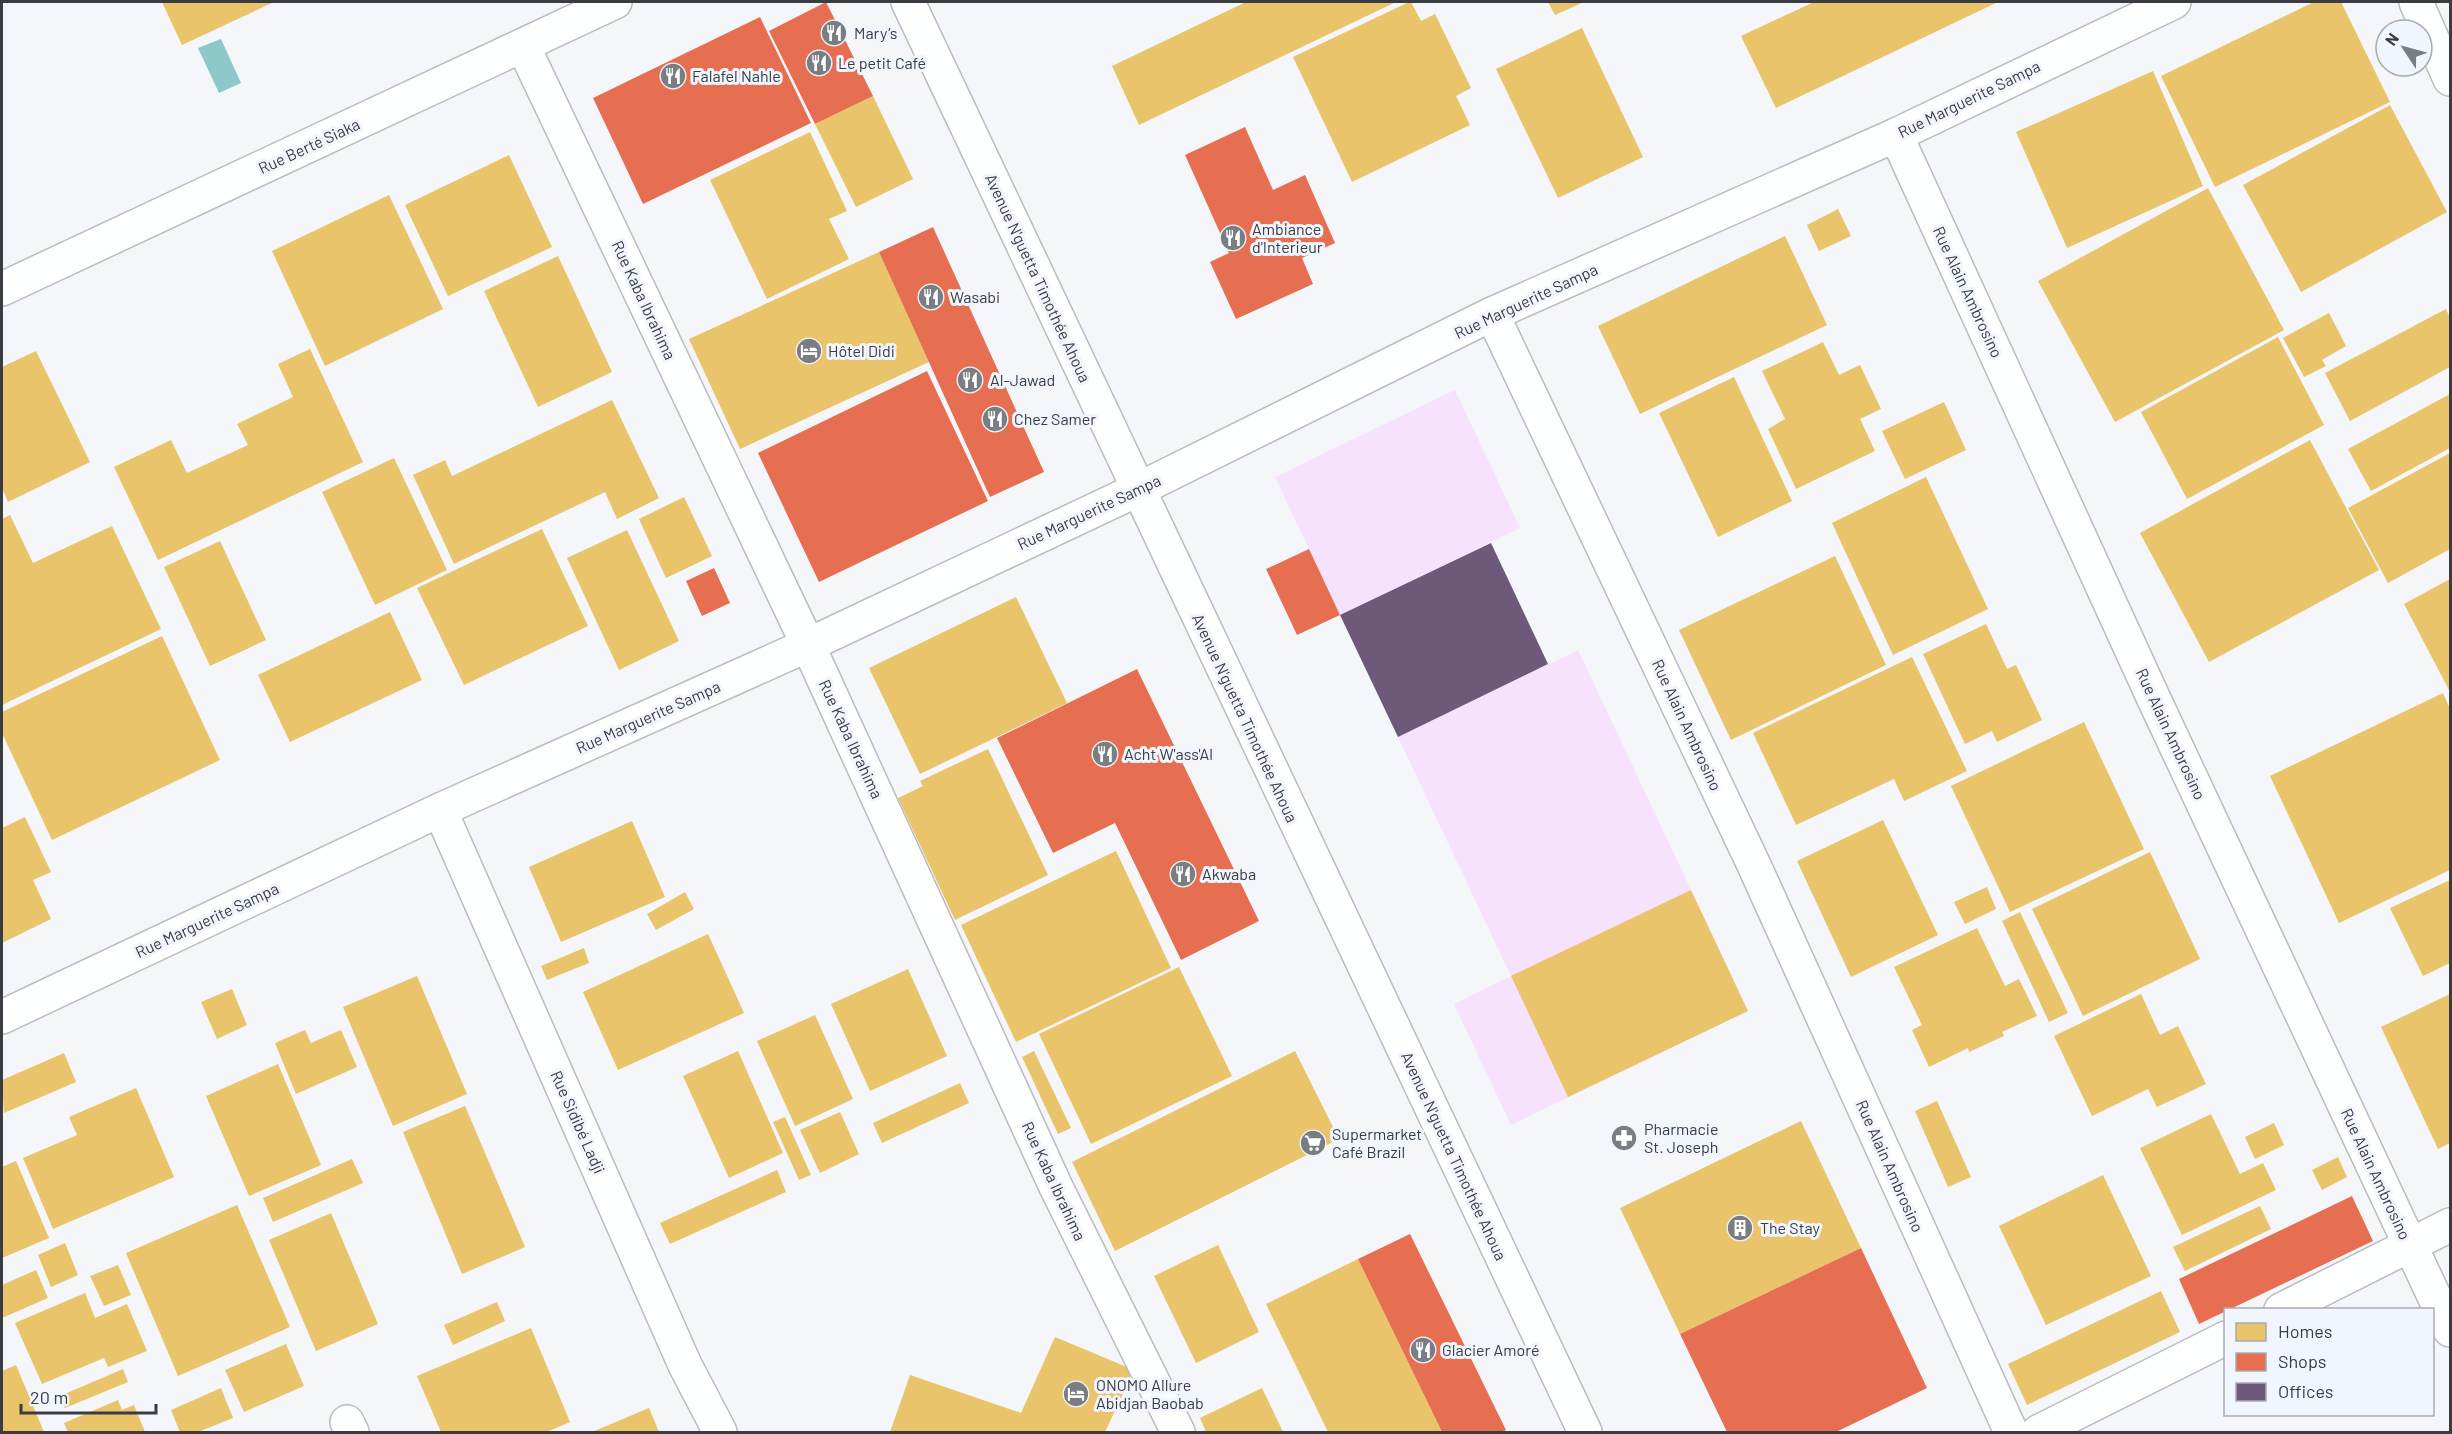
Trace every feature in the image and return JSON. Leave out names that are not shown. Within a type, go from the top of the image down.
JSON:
[{"type":"street","name":"Rue Berté Siaka","points":[[2,289],[615,2]]},
{"type":"street","name":"Avenue N'guetta Timothée Ahoua","points":[[908,2],[1137,490],[1585,1432]]},
{"type":"street","name":"Rue Marguerite Sampa","points":[[2,1017],[440,810],[808,645],[1137,490],[1492,314],[1896,135],[2174,2]]},
{"type":"street","points":[[2416,2],[2451,79]]},
{"type":"street","name":"Rue Kaba Ibrahima","points":[[523,46],[808,645],[1056,1186],[1178,1432]]},
{"type":"street","name":"Rue Alain Ambrosino","points":[[1896,135],[2158,707],[2409,1245],[2451,1330]]},
{"type":"street","name":"Rue Alain Ambrosino","points":[[1492,314],[1753,863],[2011,1432]]},
{"type":"street","name":"Rue Sidibé Ladji","points":[[440,810],[685,1365],[720,1432]]},
{"type":"street","points":[[2285,1308],[2451,1225]]},
{"type":"street","points":[[2038,1432],[2224,1339]]},
{"type":"shaded area","points":[[1455,390],[1520,528],[1340,615],[1275,477]]},
{"type":"shaded area","points":[[1578,650],[1748,1011],[1511,1125],[1454,1004],[1511,976],[1398,737]]},
{"type":"water","points":[[221,39],[241,83],[219,93],[198,48]]},
{"type":"building: Homes","points":[[162,2],[274,2],[182,45]]},
{"type":"building: Homes","points":[[1246,2],[1396,2],[1139,125],[1112,66]]},
{"type":"building: Homes","points":[[1409,2],[1421,21],[1435,14],[1471,88],[1456,96],[1470,125],[1352,182],[1293,57]]},
{"type":"building: Homes","points":[[1548,2],[1584,2],[1555,15]]},
{"type":"building: Homes","points":[[1814,2],[1998,2],[1776,108],[1741,36]]},
{"type":"building: Homes","points":[[2314,2],[2341,2],[2374,69],[2374,78],[2378,78],[2390,102],[2215,187],[2161,76]]},
{"type":"building: Homes","points":[[1582,28],[1643,157],[1558,198],[1496,69]]},
{"type":"building: Homes","points":[[2153,71],[2203,186],[2067,248],[2016,132]]},
{"type":"building: Homes","points":[[873,96],[913,179],[856,207],[815,124]]},
{"type":"building: Homes","points":[[2390,105],[2447,212],[2301,292],[2243,185]]},
{"type":"building: Homes","points":[[810,132],[847,211],[829,219],[849,259],[767,299],[710,180]]},
{"type":"building: Homes","points":[[509,155],[552,247],[448,296],[405,205]]},
{"type":"building: Homes","points":[[2208,188],[2284,330],[2115,422],[2038,281]]},
{"type":"building: Homes","points":[[389,195],[443,309],[325,366],[272,251]]},
{"type":"building: Homes","points":[[1838,209],[1851,236],[1819,251],[1807,225]]},
{"type":"building: Homes","points":[[1785,236],[1827,325],[1640,414],[1598,326]]},
{"type":"building: Homes","name":"Hôtel Didi","points":[[879,252],[929,362],[740,449],[689,339]]},
{"type":"building: Homes","points":[[558,256],[612,372],[538,407],[484,291]]},
{"type":"building: Homes","points":[[2446,309],[2450,318],[2450,367],[2350,421],[2325,373]]},
{"type":"building: Homes","points":[[2329,313],[2346,346],[2322,360],[2326,366],[2304,377],[2283,338]]},
{"type":"building: Homes","points":[[2278,337],[2324,425],[2187,499],[2141,412]]},
{"type":"building: Homes","points":[[1823,342],[1839,375],[1860,365],[1881,409],[1860,419],[1875,451],[1796,489],[1768,429],[1785,419],[1762,371]]},
{"type":"building: Homes","points":[[310,349],[363,462],[158,560],[114,467],[171,440],[187,473],[248,445],[237,424],[293,397],[278,364]]},
{"type":"building: Homes","points":[[36,351],[90,462],[8,502],[2,488],[2,367]]},
{"type":"building: Homes","points":[[1734,377],[1792,501],[1718,537],[1659,413]]},
{"type":"building: Homes","points":[[2450,394],[2450,448],[2371,491],[2348,449]]},
{"type":"building: Homes","points":[[612,400],[659,498],[617,519],[605,492],[454,564],[413,475],[445,460],[452,476]]},
{"type":"building: Homes","points":[[1944,402],[1966,450],[1905,479],[1882,431]]},
{"type":"building: Homes","points":[[2310,440],[2379,570],[2209,662],[2140,533]]},
{"type":"building: Homes","points":[[2450,453],[2450,549],[2388,583],[2348,508]]},
{"type":"building: Homes","points":[[394,458],[447,570],[375,605],[322,492]]},
{"type":"building: Homes","points":[[1926,477],[1988,609],[1893,655],[1832,523]]},
{"type":"building: Homes","points":[[684,497],[712,556],[666,578],[639,519]]},
{"type":"building: Homes","points":[[10,515],[33,563],[112,526],[161,629],[2,705],[2,519]]},
{"type":"building: Homes","points":[[542,529],[588,626],[464,685],[417,588]]},
{"type":"building: Homes","points":[[627,530],[679,641],[619,670],[567,558]]},
{"type":"building: Homes","points":[[220,541],[266,640],[210,666],[164,567]]},
{"type":"building: Homes","points":[[1835,556],[1886,665],[1731,740],[1679,630]]},
{"type":"building: Homes","points":[[2450,579],[2450,689],[2449,690],[2404,604]]},
{"type":"building: Homes","points":[[1016,597],[1067,703],[920,774],[869,668]]},
{"type":"building: Homes","points":[[390,612],[422,680],[290,742],[258,675]]},
{"type":"building: Homes","points":[[1986,624],[2007,669],[2016,665],[2042,720],[1997,742],[1992,731],[1965,744],[1923,654]]},
{"type":"building: Homes","points":[[162,636],[220,760],[52,840],[2,733],[2,712]]},
{"type":"building: Homes","points":[[1912,657],[1967,771],[1904,801],[1894,779],[1796,825],[1753,733]]},
{"type":"building: Homes","points":[[2443,693],[2450,709],[2450,870],[2339,923],[2270,776]]},
{"type":"building: Homes","points":[[2084,722],[2144,849],[2010,912],[1951,786]]},
{"type":"building: Homes","points":[[988,749],[1048,875],[955,920],[898,798],[923,786],[920,781]]},
{"type":"building: Homes","points":[[25,817],[51,872],[33,880],[51,919],[2,943],[2,828]]},
{"type":"building: Homes","points":[[1883,820],[1938,935],[1851,977],[1797,861]]},
{"type":"building: Homes","points":[[632,821],[665,897],[561,942],[529,867]]},
{"type":"building: Homes","points":[[1116,851],[1171,968],[1016,1042],[961,925]]},
{"type":"building: Homes","points":[[2150,852],[2200,959],[2083,1016],[2032,909]]},
{"type":"building: Homes","points":[[2450,880],[2450,963],[2423,976],[2390,908]]},
{"type":"building: Homes","points":[[1987,887],[1996,909],[1965,924],[1954,902]]},
{"type":"building: Homes","points":[[1691,890],[1748,1011],[1568,1097],[1511,976]]},
{"type":"building: Homes","points":[[685,892],[694,909],[656,930],[647,914]]},
{"type":"building: Homes","points":[[2020,912],[2068,1013],[2049,1022],[2002,921]]},
{"type":"building: Homes","points":[[1977,928],[2005,986],[2019,979],[2037,1016],[2002,1032],[2004,1036],[1969,1052],[1968,1048],[1929,1067],[1912,1030],[1922,1025],[1894,967]]},
{"type":"building: Homes","points":[[708,934],[744,1013],[618,1070],[583,992]]},
{"type":"building: Homes","points":[[584,948],[589,963],[547,980],[541,966]]},
{"type":"building: Homes","points":[[1179,967],[1232,1076],[1091,1144],[1039,1034]]},
{"type":"building: Homes","points":[[908,969],[947,1056],[870,1091],[831,1004]]},
{"type":"building: Homes","points":[[417,976],[467,1094],[393,1126],[343,1007]]},
{"type":"building: Homes","points":[[232,989],[247,1025],[217,1039],[201,1002]]},
{"type":"building: Homes","points":[[2141,994],[2160,1035],[2178,1026],[2206,1084],[2157,1107],[2148,1089],[2092,1116],[2054,1036]]},
{"type":"building: Homes","points":[[2450,994],[2450,1143],[2438,1149],[2381,1027]]},
{"type":"building: Homes","points":[[815,1015],[853,1099],[795,1126],[757,1041]]},
{"type":"building: Homes","points":[[305,1030],[311,1043],[341,1030],[357,1067],[296,1094],[275,1043]]},
{"type":"building: Homes","points":[[738,1051],[783,1153],[729,1178],[683,1076]]},
{"type":"building: Homes","points":[[1034,1051],[1071,1128],[1058,1134],[1022,1057]]},
{"type":"building: Homes","points":[[1295,1051],[1339,1139],[1115,1251],[1072,1162]]},
{"type":"building: Homes","points":[[64,1053],[76,1082],[4,1113],[2,1080]]},
{"type":"building: Homes","points":[[278,1064],[321,1165],[249,1196],[206,1096]]},
{"type":"building: Homes","points":[[960,1083],[969,1103],[882,1143],[873,1123]]},
{"type":"building: Homes","points":[[136,1088],[174,1177],[53,1229],[23,1158],[77,1135],[69,1117]]},
{"type":"building: Homes","points":[[1937,1101],[1971,1177],[1948,1187],[1915,1111]]},
{"type":"building: Homes","points":[[465,1106],[525,1247],[462,1274],[403,1132]]},
{"type":"building: Homes","points":[[840,1112],[859,1154],[820,1173],[800,1130]]},
{"type":"building: Homes","points":[[2211,1114],[2240,1174],[2263,1163],[2276,1190],[2182,1235],[2140,1148]]},
{"type":"building: Homes","points":[[785,1117],[811,1175],[799,1180],[773,1122]]},
{"type":"building: Homes","name":"The Stay","points":[[1801,1121],[1861,1248],[1680,1334],[1620,1208]]},
{"type":"building: Homes","points":[[2274,1123],[2284,1145],[2255,1159],[2245,1137]]},
{"type":"building: Homes","points":[[2338,1157],[2347,1177],[2322,1190],[2312,1170]]},
{"type":"building: Homes","points":[[352,1159],[363,1183],[273,1222],[263,1198]]},
{"type":"building: Homes","points":[[16,1161],[49,1238],[2,1258],[2,1167]]},
{"type":"building: Homes","points":[[777,1170],[786,1192],[670,1244],[660,1223]]},
{"type":"building: Homes","points":[[2103,1175],[2151,1276],[2046,1325],[1999,1226]]},
{"type":"building: Homes","points":[[237,1205],[290,1327],[178,1376],[126,1253]]},
{"type":"building: Homes","points":[[2260,1206],[2271,1229],[2185,1271],[2173,1247]]},
{"type":"building: Homes","points":[[331,1213],[378,1324],[316,1351],[269,1240]]},
{"type":"building: Homes","points":[[65,1243],[78,1275],[51,1287],[38,1255]]},
{"type":"building: Homes","points":[[1218,1245],[1259,1332],[1196,1363],[1154,1276]]},
{"type":"building: Homes","points":[[1358,1259],[1442,1432],[1328,1432],[1266,1304]]},
{"type":"building: Homes","points":[[118,1265],[131,1295],[104,1306],[90,1276]]},
{"type":"building: Homes","points":[[36,1270],[48,1298],[2,1318],[2,1285]]},
{"type":"building: Homes","points":[[2161,1291],[2180,1332],[2027,1405],[2008,1364]]},
{"type":"building: Homes","points":[[85,1293],[95,1318],[127,1304],[147,1351],[108,1367],[104,1358],[42,1384],[15,1323]]},
{"type":"building: Homes","points":[[497,1302],[505,1321],[453,1345],[444,1325]]},
{"type":"building: Homes","points":[[531,1328],[570,1422],[547,1432],[441,1432],[417,1376]]},
{"type":"building: Homes","name":"ONOMO Allure Abidjan Baobab","points":[[1055,1337],[1134,1370],[1105,1432],[890,1432],[910,1375],[1021,1413]]},
{"type":"building: Homes","points":[[286,1344],[304,1386],[244,1412],[225,1370]]},
{"type":"building: Homes","points":[[16,1365],[44,1432],[2,1432],[2,1371]]},
{"type":"building: Homes","points":[[123,1369],[128,1382],[65,1408],[60,1396]]},
{"type":"building: Homes","points":[[221,1388],[233,1418],[198,1432],[180,1432],[171,1410]]},
{"type":"building: Homes","points":[[1262,1388],[1283,1432],[1206,1432],[1200,1418]]},
{"type":"building: Homes","points":[[118,1400],[122,1410],[134,1405],[145,1432],[68,1432],[64,1423]]},
{"type":"building: Homes","points":[[649,1408],[659,1432],[592,1432]]},
{"type":"building: Shops","points":[[826,2],[873,96],[815,124],[769,31]]},
{"type":"building: Shops","points":[[760,17],[811,123],[643,204],[593,98]]},
{"type":"building: Shops","points":[[1245,127],[1273,190],[1305,175],[1335,243],[1302,258],[1313,284],[1236,319],[1210,262],[1229,253],[1185,155]]},
{"type":"building: Shops","points":[[933,227],[1044,472],[990,497],[879,252]]},
{"type":"building: Shops","points":[[927,371],[988,501],[819,582],[758,453]]},
{"type":"building: Shops","points":[[1309,549],[1340,615],[1297,635],[1266,569]]},
{"type":"building: Shops","points":[[714,568],[730,603],[702,616],[686,581]]},
{"type":"building: Shops","points":[[1137,669],[1259,921],[1181,960],[1115,823],[1053,853],[997,738]]},
{"type":"building: Shops","points":[[2352,1196],[2373,1241],[2233,1308],[2224,1308],[2224,1312],[2199,1324],[2179,1279]]},
{"type":"building: Shops","points":[[1410,1234],[1506,1430],[1502,1432],[1442,1432],[1358,1259]]},
{"type":"building: Shops","points":[[1861,1248],[1927,1388],[1836,1432],[1727,1432],[1680,1334]]},
{"type":"building: Offices","points":[[1491,543],[1548,664],[1398,737],[1340,615]]},
{"type":"place","name":"Mary’s","points":[[834,33]]},
{"type":"place","name":"Le petit Café","points":[[819,63]]},
{"type":"place","name":"Falafel Nahle","points":[[673,76]]},
{"type":"place","name":"Ambiance d'Interieur","points":[[1233,238]]},
{"type":"place","name":"Wasabi","points":[[931,297]]},
{"type":"place","name":"Hôtel Didi","points":[[809,351]]},
{"type":"place","name":"Al-Jawad","points":[[970,380]]},
{"type":"place","name":"Chez Samer","points":[[995,419]]},
{"type":"place","name":"Acht W'ass'Al","points":[[1105,754]]},
{"type":"place","name":"Akwaba","points":[[1183,874]]},
{"type":"place","name":"Pharmacie St. Joseph","points":[[1624,1138]]},
{"type":"place","name":"Supermarket Café Brazil","points":[[1313,1143]]},
{"type":"place","name":"The Stay","points":[[1740,1228]]},
{"type":"place","name":"Glacier Amoré","points":[[1423,1350]]},
{"type":"place","name":"ONOMO Allure Abidjan Baobab","points":[[1076,1394]]}]
